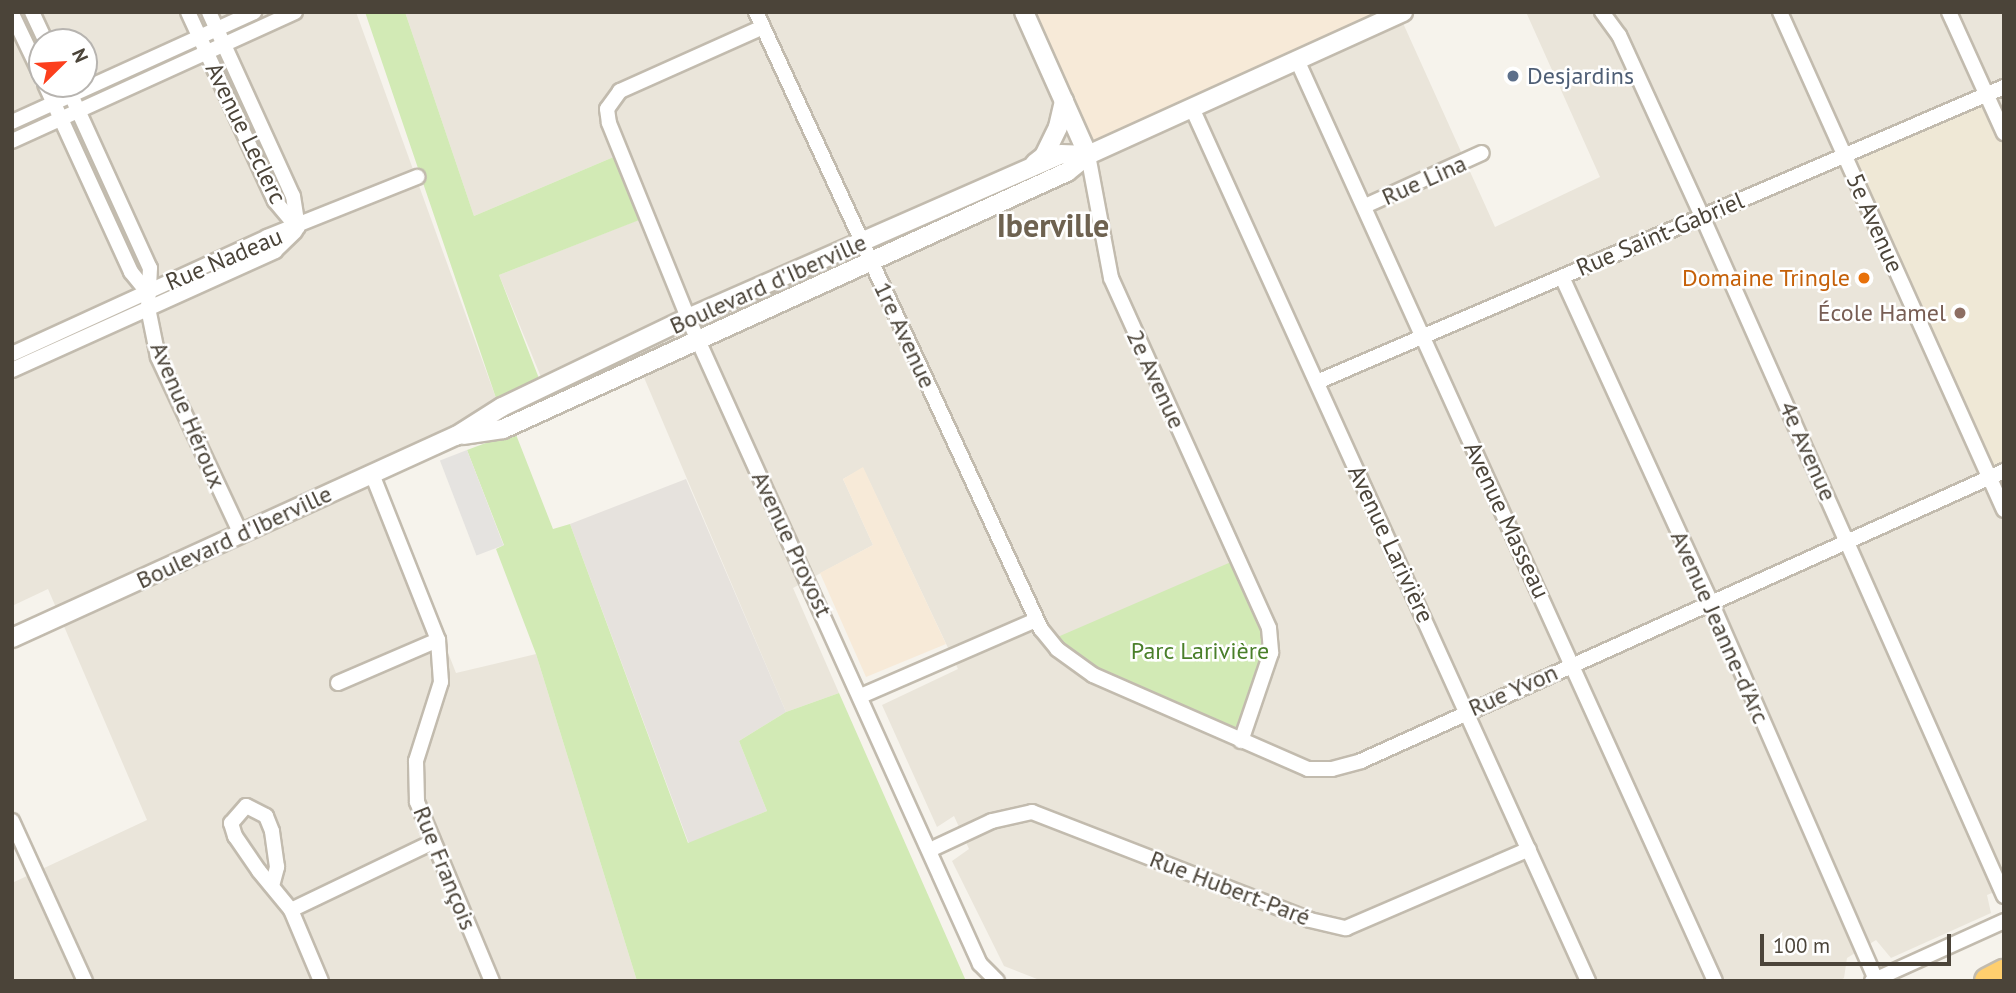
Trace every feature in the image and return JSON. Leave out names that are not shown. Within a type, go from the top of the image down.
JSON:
[{"type":"highway","points":[[1988,981],[2004,974]]},
{"type":"street","points":[[32,12],[39,28]]},
{"type":"street","name":"Avenue Leclerc","points":[[188,12],[275,201],[298,228]]},
{"type":"street","name":"Avenue Leclerc","points":[[209,12],[293,196],[298,228]]},
{"type":"street","points":[[98,77],[200,37],[254,12]]},
{"type":"street","points":[[12,141],[295,12]]},
{"type":"street","name":"1re Avenue","points":[[756,12],[1036,620]]},
{"type":"street","name":"2e Avenue","points":[[1024,12],[1088,155],[1111,278],[1269,628],[1271,653],[1241,741]]},
{"type":"street","name":"Boulevard d'Iberville","points":[[456,436],[503,429],[1067,172],[1088,155],[1402,12]]},
{"type":"street","name":"4e Avenue","points":[[1602,12],[1619,35],[1702,216],[2004,896]]},
{"type":"street","name":"5e Avenue","points":[[1780,12],[2004,510]]},
{"type":"street","points":[[1948,12],[2004,133]]},
{"type":"street","points":[[12,14],[28,48]]},
{"type":"street","name":"Avenue Provost","points":[[763,27],[620,91],[607,109],[688,318],[930,850],[992,977]]},
{"type":"street","name":"Avenue Masseau","points":[[1297,60],[1573,663],[1715,981]]},
{"type":"street","name":"Rue Saint-Gabriel","points":[[1317,382],[2004,87]]},
{"type":"street","points":[[51,98],[131,272],[148,292]]},
{"type":"street","points":[[12,122],[54,104],[60,98]]},
{"type":"street","name":"Avenue Héroux","points":[[73,98],[150,268],[148,308],[158,357],[241,534]]},
{"type":"street","points":[[1027,170],[1044,156],[1064,101]]},
{"type":"street","name":"Avenue Larivière","points":[[1192,108],[1588,981]]},
{"type":"street","name":"Rue Lina","points":[[1365,206],[1482,153]]},
{"type":"street","name":"Boulevard d'Iberville","points":[[12,638],[456,436],[502,407],[688,318],[1061,154],[1088,155]]},
{"type":"street","points":[[298,228],[417,177]]},
{"type":"street","name":"Rue Nadeau","points":[[13,364],[148,292],[267,237],[298,228]]},
{"type":"street","name":"Rue Nadeau","points":[[13,364],[275,251],[298,228]]},
{"type":"street","name":"Avenue Jeanne-d'Arc","points":[[1562,277],[1711,602],[1874,980]]},
{"type":"street","name":"Rue Yvon","points":[[1036,620],[1057,649],[1093,675],[1308,769],[1332,769],[1361,761],[1466,711],[2004,471]]},
{"type":"street","name":"Rue François","points":[[372,474],[438,640],[441,682],[416,761],[417,802],[492,981]]},
{"type":"street","points":[[861,696],[1036,620]]},
{"type":"street","points":[[338,683],[438,640]]},
{"type":"street","points":[[272,886],[277,867],[272,831],[267,816],[246,806],[232,823],[235,836],[272,886],[291,910],[321,981]]},
{"type":"street","name":"Rue Hubert-Paré","points":[[930,850],[992,821],[1032,812],[1310,920],[1346,928],[1530,849]]},
{"type":"street","points":[[12,821],[85,981]]},
{"type":"street","points":[[291,910],[433,842]]},
{"type":"street","points":[[1874,980],[2004,921]]},
{"type":"shaded area","points":[[12,12],[356,12],[497,401],[375,466],[456,673],[536,654],[637,981],[12,981],[12,883],[147,820],[48,589],[12,606]]},
{"type":"shaded area","points":[[405,12],[1398,12],[1495,227],[1600,177],[1526,12],[2004,12],[2004,888],[1987,895],[1991,913],[1891,958],[1876,940],[1847,958],[1844,978],[1839,981],[1042,981],[1004,966],[952,861],[969,849],[954,816],[937,827],[882,705],[958,669],[863,468],[843,479],[873,545],[793,588],[839,693],[786,712],[637,361],[550,399],[499,275],[646,217],[616,156],[474,216]]},
{"type":"shaded area","points":[[1032,12],[1385,12],[1088,155]]},
{"type":"shaded area","name":"École Hamel","points":[[1986,95],[2004,133],[2004,471],[1989,477],[1844,155]]},
{"type":"shaded area","points":[[467,450],[504,545],[476,556],[440,460]]},
{"type":"shaded area","points":[[863,467],[946,644],[866,677],[820,573],[873,545],[843,479]]},
{"type":"shaded area","points":[[686,479],[786,712],[739,741],[767,811],[689,844],[570,524]]},
{"type":"green space","points":[[365,12],[405,12],[474,216],[616,156],[647,217],[499,275],[540,381],[497,401]]},
{"type":"green space","points":[[515,432],[553,529],[570,524],[688,843],[767,811],[739,741],[786,712],[839,693],[966,981],[637,981],[536,654],[496,549],[504,545],[467,450]]},
{"type":"green space","name":"Parc Larivière","points":[[1238,559],[1271,640],[1241,741],[1142,701],[1046,642]]},
{"type":"place","name":"Desjardins","points":[[1513,76]]},
{"type":"place","name":"Domaine Tringle","points":[[1864,278]]},
{"type":"place","name":"École Hamel","points":[[1960,313]]},
{"type":"district","name":"Iberville","points":[[1053,225]]}]
